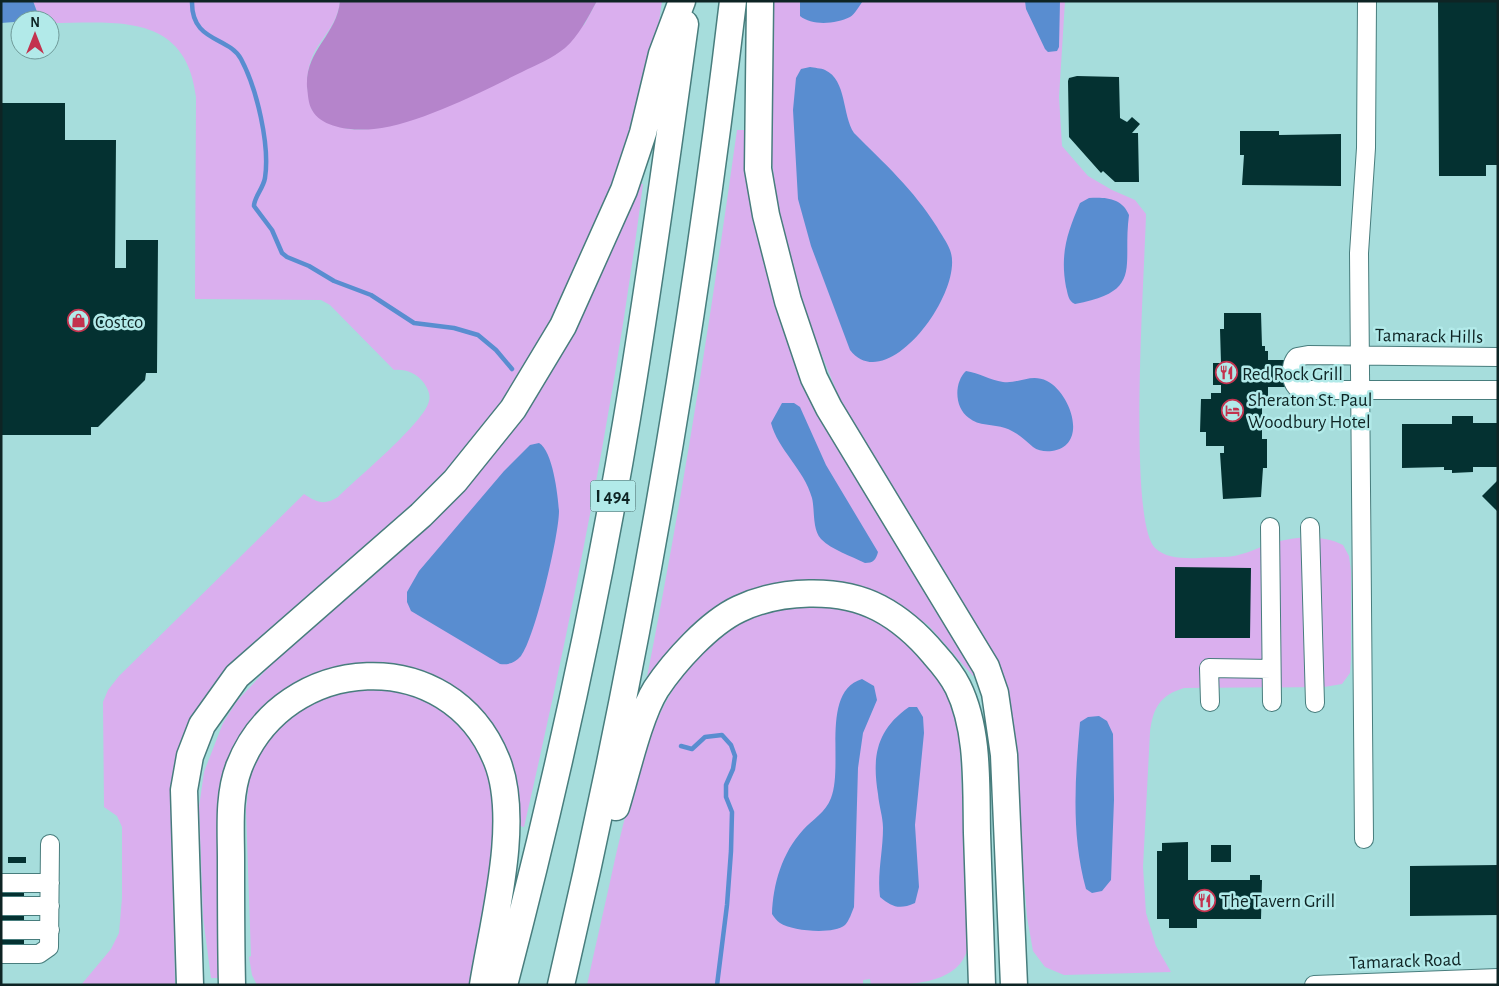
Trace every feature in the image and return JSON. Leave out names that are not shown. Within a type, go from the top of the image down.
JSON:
[{"type":"highway","points":[[190,985],[184,790],[190,756],[202,725],[223,693],[254,660],[421,515],[455,481],[518,403],[564,326],[624,190],[643,132],[662,54],[682,1]]},
{"type":"highway","name":"I 494","points":[[504,985],[560,754],[609,520],[644,313],[688,1]]},
{"type":"highway","name":"I 494","points":[[562,983],[612,752],[657,519],[701,244],[733,1]]},
{"type":"highway","points":[[760,1],[758,169],[776,255],[800,340],[814,378],[829,408],[986,667],[995,694],[1004,755],[1014,985]]},
{"type":"highway","points":[[562,983],[642,724],[655,691],[685,653],[722,620],[738,609],[780,597],[819,594],[858,600],[896,618],[927,645],[942,663],[957,685],[965,703],[970,723],[976,800],[982,985]]},
{"type":"highway","points":[[232,985],[231,824],[234,782],[239,767],[253,740],[268,720],[286,704],[324,683],[366,675],[414,682],[442,696],[473,722],[492,748],[506,802],[506,830],[483,985]]},
{"type":"street","points":[[1364,839],[1359,253],[1366,148],[1367,1]]},
{"type":"street","name":"Tamarack Hills","points":[[1361,390],[1297,389],[1293,383],[1293,361],[1297,357],[1359,355],[1498,357]]},
{"type":"street","points":[[1361,390],[1498,390]]},
{"type":"street","points":[[1270,527],[1272,702]]},
{"type":"street","points":[[1310,527],[1315,702]]},
{"type":"street","points":[[1210,702],[1210,668],[1271,669]]},
{"type":"street","points":[[1,954],[39,954],[46,951],[50,943],[50,844]]},
{"type":"street","points":[[1,883],[50,883]]},
{"type":"street","points":[[1,906],[50,906]]},
{"type":"street","points":[[1,930],[50,930]]},
{"type":"street","name":"Tamarack Road","points":[[1314,985],[1498,978]]},
{"type":"shaded area","points":[[33,1],[340,1],[335,20],[318,46],[311,61],[307,85],[308,94],[312,110],[328,121],[337,126],[363,130],[394,124],[428,112],[498,77],[584,25],[597,1],[662,1],[656,42],[614,191],[524,376],[448,475],[301,607],[239,656],[210,690],[193,717],[172,794],[175,985],[81,985],[111,949],[119,933],[122,898],[122,827],[117,816],[104,807],[103,702],[108,690],[119,676],[304,494],[320,502],[333,500],[338,497],[416,422],[425,410],[429,396],[424,383],[418,377],[407,371],[394,370],[330,305],[321,300],[195,299],[196,97],[189,69],[178,49],[162,36],[143,28],[98,22],[60,23],[60,10],[36,10]]},
{"type":"shaded area","points":[[340,1],[597,1],[575,38],[560,52],[550,58],[469,98],[430,114],[392,126],[358,130],[331,125],[323,121],[312,110],[308,99],[308,74],[311,63],[333,24],[338,13]]},
{"type":"shaded area","points":[[773,1],[1065,1],[1059,97],[1062,146],[1088,176],[1112,190],[1135,200],[1146,214],[1141,335],[1140,444],[1142,491],[1147,528],[1155,548],[1169,556],[1196,558],[1230,557],[1284,540],[1319,538],[1343,545],[1349,556],[1351,571],[1351,659],[1350,673],[1342,684],[1324,687],[1184,688],[1169,694],[1163,699],[1153,716],[1150,732],[1143,867],[1146,913],[1156,946],[1171,972],[1064,975],[1045,967],[1033,951],[1027,917],[1012,729],[839,397],[805,315],[778,208],[772,162],[770,69]]},
{"type":"shaded area","points":[[737,130],[744,130],[747,158],[773,278],[979,673],[973,676],[928,625],[890,600],[793,586],[645,687],[695,409]]},
{"type":"shaded area","points":[[636,183],[643,184],[606,427],[576,587],[524,827],[516,825],[509,770],[402,669],[251,724],[219,937],[218,978],[211,978],[203,917],[199,807],[204,772],[223,723],[237,701],[297,637],[450,494]]},
{"type":"shaded area","points":[[828,606],[872,616],[937,666],[959,723],[968,946],[963,959],[955,969],[943,976],[900,985],[871,985],[870,979],[863,980],[863,985],[587,985],[633,786],[645,749],[660,713],[679,680],[703,651],[732,628],[775,610]]},
{"type":"shaded area","points":[[348,687],[416,693],[457,719],[487,763],[498,825],[472,985],[257,985],[252,975],[249,957],[251,956],[246,810],[249,779],[263,747],[288,717]]},
{"type":"water","points":[[1,1],[33,1],[36,10],[10,10],[10,22],[1,23]]},
{"type":"water","points":[[800,1],[863,1],[850,17],[838,21],[817,23],[800,16]]},
{"type":"water","points":[[1025,1],[1060,1],[1059,47],[1057,51],[1048,52],[1045,49],[1026,9]]},
{"type":"water","points":[[810,67],[823,69],[832,75],[841,90],[850,126],[854,133],[898,177],[928,213],[950,250],[952,268],[946,289],[935,312],[920,333],[902,350],[883,360],[866,361],[850,350],[811,246],[798,199],[793,110],[796,78],[801,69]]},
{"type":"water","points":[[1089,198],[1113,200],[1126,209],[1129,215],[1127,263],[1121,284],[1112,292],[1097,299],[1075,304],[1070,299],[1066,287],[1064,254],[1071,224],[1080,203]]},
{"type":"water","points":[[966,371],[1003,382],[1014,382],[1030,378],[1047,381],[1056,387],[1069,407],[1073,430],[1070,440],[1063,447],[1052,451],[1042,451],[1009,430],[973,421],[964,414],[957,395],[959,382]]},
{"type":"water","points":[[782,403],[794,403],[800,407],[826,465],[878,552],[872,562],[865,563],[842,552],[825,543],[818,535],[812,498],[808,488],[779,442],[771,423]]},
{"type":"water","points":[[539,443],[548,455],[556,485],[559,511],[555,542],[539,609],[527,646],[521,656],[514,662],[500,664],[411,611],[407,602],[407,592],[419,571],[504,471],[530,445]]},
{"type":"water","points":[[862,679],[874,686],[877,700],[863,733],[858,768],[854,907],[845,925],[839,928],[812,931],[786,926],[780,923],[772,914],[774,891],[780,869],[796,839],[829,803],[834,784],[837,714],[841,698],[849,686]]},
{"type":"water","points":[[909,707],[917,707],[923,717],[924,733],[915,825],[919,887],[915,903],[900,907],[888,903],[880,897],[879,880],[883,828],[876,781],[876,756],[883,735],[889,725]]},
{"type":"water","points":[[1099,716],[1107,721],[1113,734],[1114,800],[1111,880],[1102,891],[1092,893],[1086,889],[1081,869],[1076,827],[1076,785],[1080,722],[1088,717]]},
{"type":"building","points":[[1438,1],[1498,1],[1498,165],[1486,165],[1486,176],[1439,176]]},
{"type":"building","points":[[1077,76],[1119,77],[1120,118],[1127,122],[1132,117],[1140,124],[1132,133],[1138,133],[1139,182],[1115,182],[1103,171],[1101,173],[1069,137],[1068,81],[1069,78]]},
{"type":"building","name":"Costco","points":[[1,103],[65,103],[65,140],[116,140],[115,268],[126,268],[126,240],[158,240],[157,373],[146,373],[145,380],[98,427],[91,427],[91,435],[1,435]]},
{"type":"building","points":[[1240,131],[1279,131],[1279,135],[1341,134],[1341,186],[1242,185],[1244,155],[1240,155]]},
{"type":"building","name":"Sheraton St. Paul Woodbury Hotel","points":[[1224,313],[1261,313],[1262,346],[1265,346],[1265,351],[1268,351],[1268,360],[1285,360],[1286,387],[1268,387],[1268,397],[1265,397],[1265,401],[1262,401],[1262,439],[1267,439],[1267,468],[1263,468],[1261,497],[1223,499],[1220,453],[1224,453],[1224,446],[1206,446],[1206,432],[1200,432],[1201,399],[1211,399],[1211,393],[1221,393],[1221,385],[1213,385],[1213,363],[1221,363],[1220,329],[1224,329]]},
{"type":"building","points":[[1452,416],[1473,416],[1473,423],[1498,423],[1498,467],[1473,467],[1473,472],[1452,473],[1452,470],[1444,470],[1444,467],[1402,468],[1402,424],[1452,424]]},
{"type":"building","points":[[1498,480],[1498,512],[1482,496]]},
{"type":"building","points":[[1175,567],[1251,568],[1250,638],[1175,638]]},
{"type":"building","points":[[1188,842],[1188,880],[1250,880],[1250,875],[1260,875],[1260,880],[1262,880],[1261,919],[1197,919],[1197,928],[1169,928],[1169,919],[1157,919],[1157,851],[1162,851],[1162,843]]},
{"type":"building","points":[[1211,845],[1231,845],[1231,862],[1211,862]]},
{"type":"building","points":[[8,857],[26,857],[26,863],[8,863]]},
{"type":"building","points":[[1498,865],[1498,915],[1410,916],[1410,866]]},
{"type":"building","points":[[2,874],[24,874],[24,962],[2,962]]},
{"type":"waterway","points":[[192,1],[193,15],[198,25],[204,32],[235,52],[247,71],[261,117],[266,150],[265,178],[255,199],[254,206],[272,230],[282,253],[334,281],[371,295],[414,323],[454,328],[478,335],[496,350],[512,369]]},
{"type":"waterway","points":[[681,746],[692,749],[705,737],[722,735],[731,745],[735,756],[733,769],[726,785],[726,797],[732,812],[731,851],[727,905],[717,985]]},
{"type":"place","name":"Costco","points":[[79,321]]},
{"type":"place","name":"Red Rock Grill","points":[[1226,373]]},
{"type":"place","name":"Sheraton St. Paul Woodbury Hotel","points":[[1232,410]]},
{"type":"place","name":"The Tavern Grill","points":[[1205,900]]}]
